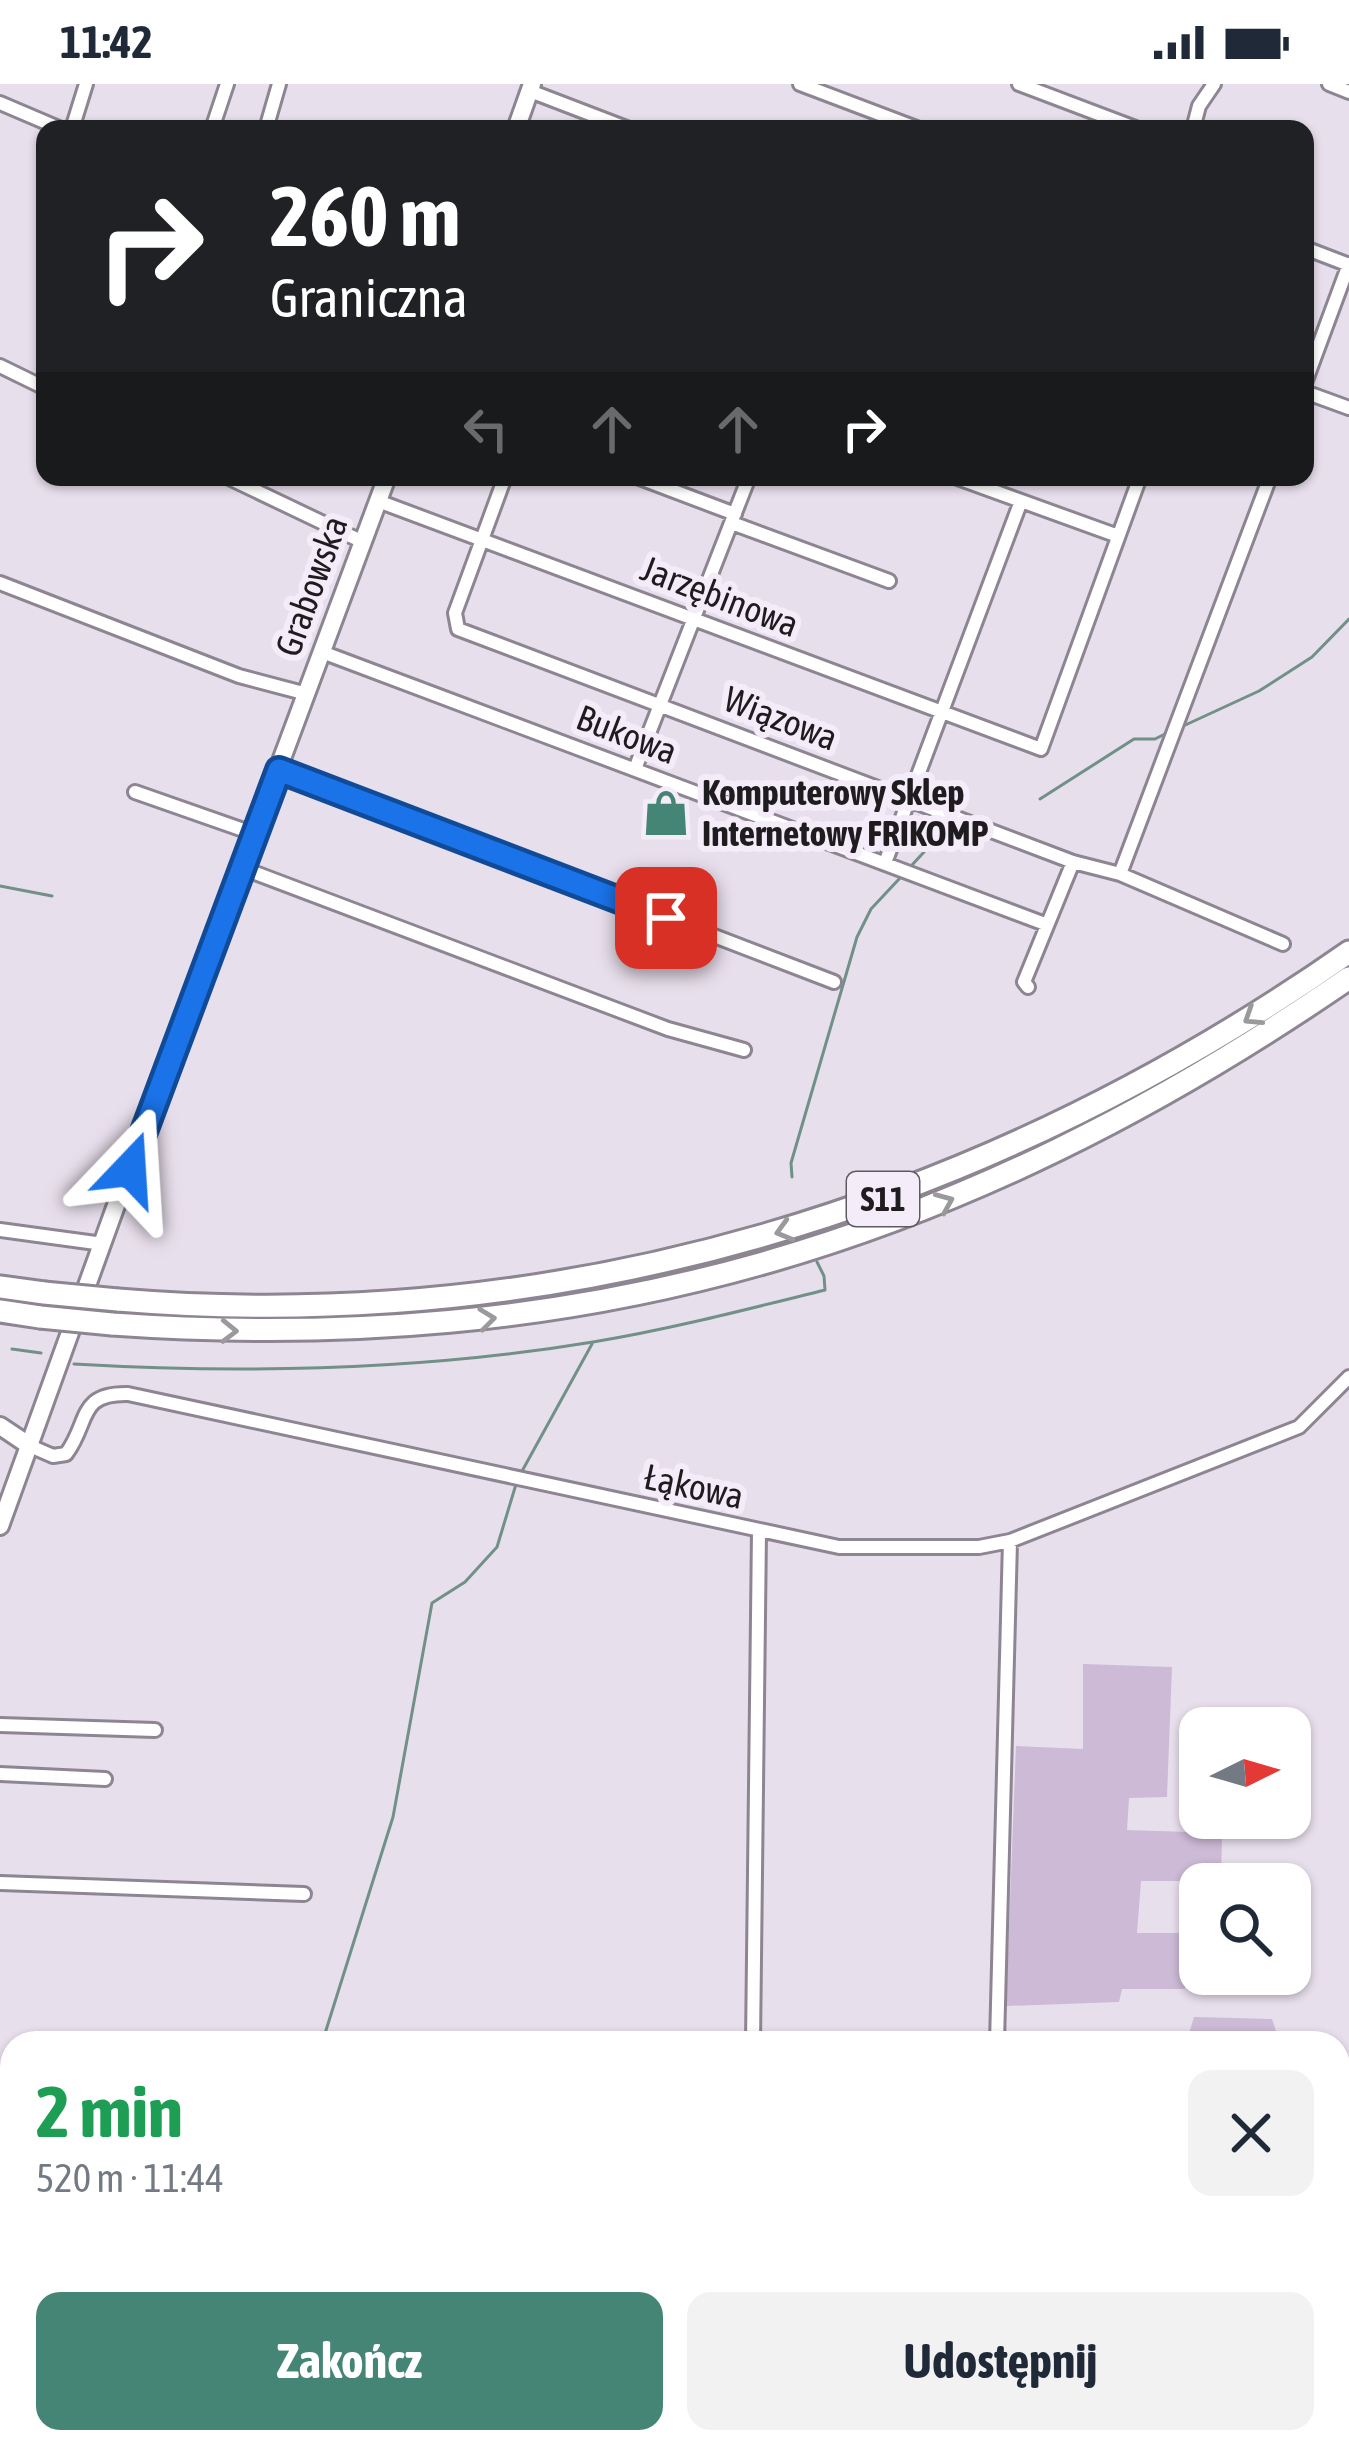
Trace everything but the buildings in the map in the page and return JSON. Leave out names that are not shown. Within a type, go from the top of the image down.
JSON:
[{"type":"highway","name":"S11","points":[[0,1287],[118,1300],[272,1306],[457,1297],[616,1272],[747,1241],[935,1180],[1085,1112],[1222,1036],[1349,952]]},
{"type":"highway","name":"S11","points":[[0,1311],[216,1331],[310,1332],[466,1322],[608,1301],[782,1259],[929,1209],[1030,1166],[1186,1084],[1349,978]]},
{"type":"street","points":[[75,120],[86,84]]},
{"type":"street","points":[[215,120],[227,84]]},
{"type":"street","points":[[269,120],[279,84]]},
{"type":"street","points":[[800,84],[895,120]]},
{"type":"street","points":[[1019,84],[1114,120]]},
{"type":"street","points":[[1195,120],[1214,84]]},
{"type":"street","points":[[1329,84],[1349,92]]},
{"type":"street","points":[[519,120],[531,88],[607,120]]},
{"type":"street","points":[[0,103],[40,120]]},
{"type":"street","points":[[1314,251],[1349,264],[1314,362]]},
{"type":"street","points":[[0,366],[36,384]]},
{"type":"street","points":[[1314,391],[1349,408]]},
{"type":"street","points":[[246,486],[363,542]]},
{"type":"street","name":"Grabowska","points":[[0,1526],[384,486]]},
{"type":"street","points":[[483,538],[502,486]]},
{"type":"street","points":[[659,486],[889,581]]},
{"type":"street","points":[[635,770],[746,486]]},
{"type":"street","points":[[980,486],[1118,536],[1137,486]]},
{"type":"street","points":[[1120,874],[1267,486]]},
{"type":"street","name":"Jarzębinowa","points":[[378,501],[1041,749],[1118,536]]},
{"type":"street","points":[[885,863],[1021,501]]},
{"type":"street","name":"Wiązowa","points":[[483,538],[455,614],[458,629],[1073,862],[1120,874],[1283,944]]},
{"type":"street","points":[[0,583],[239,676],[307,694]]},
{"type":"street","name":"Bukowa","points":[[322,652],[1045,924]]},
{"type":"street","points":[[279,770],[834,982]]},
{"type":"street","points":[[135,792],[255,834]]},
{"type":"street","points":[[1028,987],[1024,982],[1073,862]]},
{"type":"street","points":[[242,868],[668,1029],[744,1050]]},
{"type":"street","points":[[0,1230],[103,1244]]},
{"type":"street","name":"Łąkowa","points":[[30,1446],[53,1456],[66,1454],[90,1404],[110,1394],[128,1394],[839,1547],[979,1547],[1010,1540],[1306,1424],[1349,1377]]},
{"type":"street","points":[[0,1426],[30,1446]]},
{"type":"street","points":[[753,2031],[759,1531]]},
{"type":"street","points":[[997,2031],[1010,1540]]},
{"type":"street","points":[[0,1725],[155,1730]]},
{"type":"street","points":[[0,1774],[105,1779]]},
{"type":"street","points":[[0,1883],[304,1894]]},
{"type":"shaded area","points":[[1083,1664],[1172,1667],[1167,1797],[1129,1798],[1127,1830],[1179,1832],[1179,1839],[1222,1839],[1221,1863],[1179,1863],[1179,1881],[1141,1881],[1137,1933],[1179,1933],[1179,1989],[1122,1989],[1119,2002],[1006,2006],[1016,1746],[1083,1749]]},
{"type":"shaded area","points":[[1194,2017],[1272,2019],[1276,2031],[1190,2031]]},
{"type":"waterway","points":[[1181,727],[1259,691],[1312,657],[1349,619]]},
{"type":"waterway","points":[[1040,799],[1134,739],[1155,739],[1167,733]]},
{"type":"waterway","points":[[912,865],[947,827]]},
{"type":"waterway","points":[[792,1177],[791,1163],[857,937],[871,909],[900,878]]},
{"type":"waterway","points":[[0,886],[52,896]]},
{"type":"waterway","points":[[74,1364],[335,1367],[529,1351],[651,1331],[825,1290],[817,1262]]},
{"type":"waterway","points":[[521,1473],[592,1344]]},
{"type":"waterway","points":[[12,1349],[41,1353]]},
{"type":"waterway","points":[[326,2031],[393,1817],[432,1603],[465,1582],[497,1547],[517,1481]]},
{"type":"place","name":"Komputerowy Sklep Internetowy FRIKOMP","points":[[666,813]]},
{"type":"route","points":[[130,1169],[279,770],[666,918]]}]
